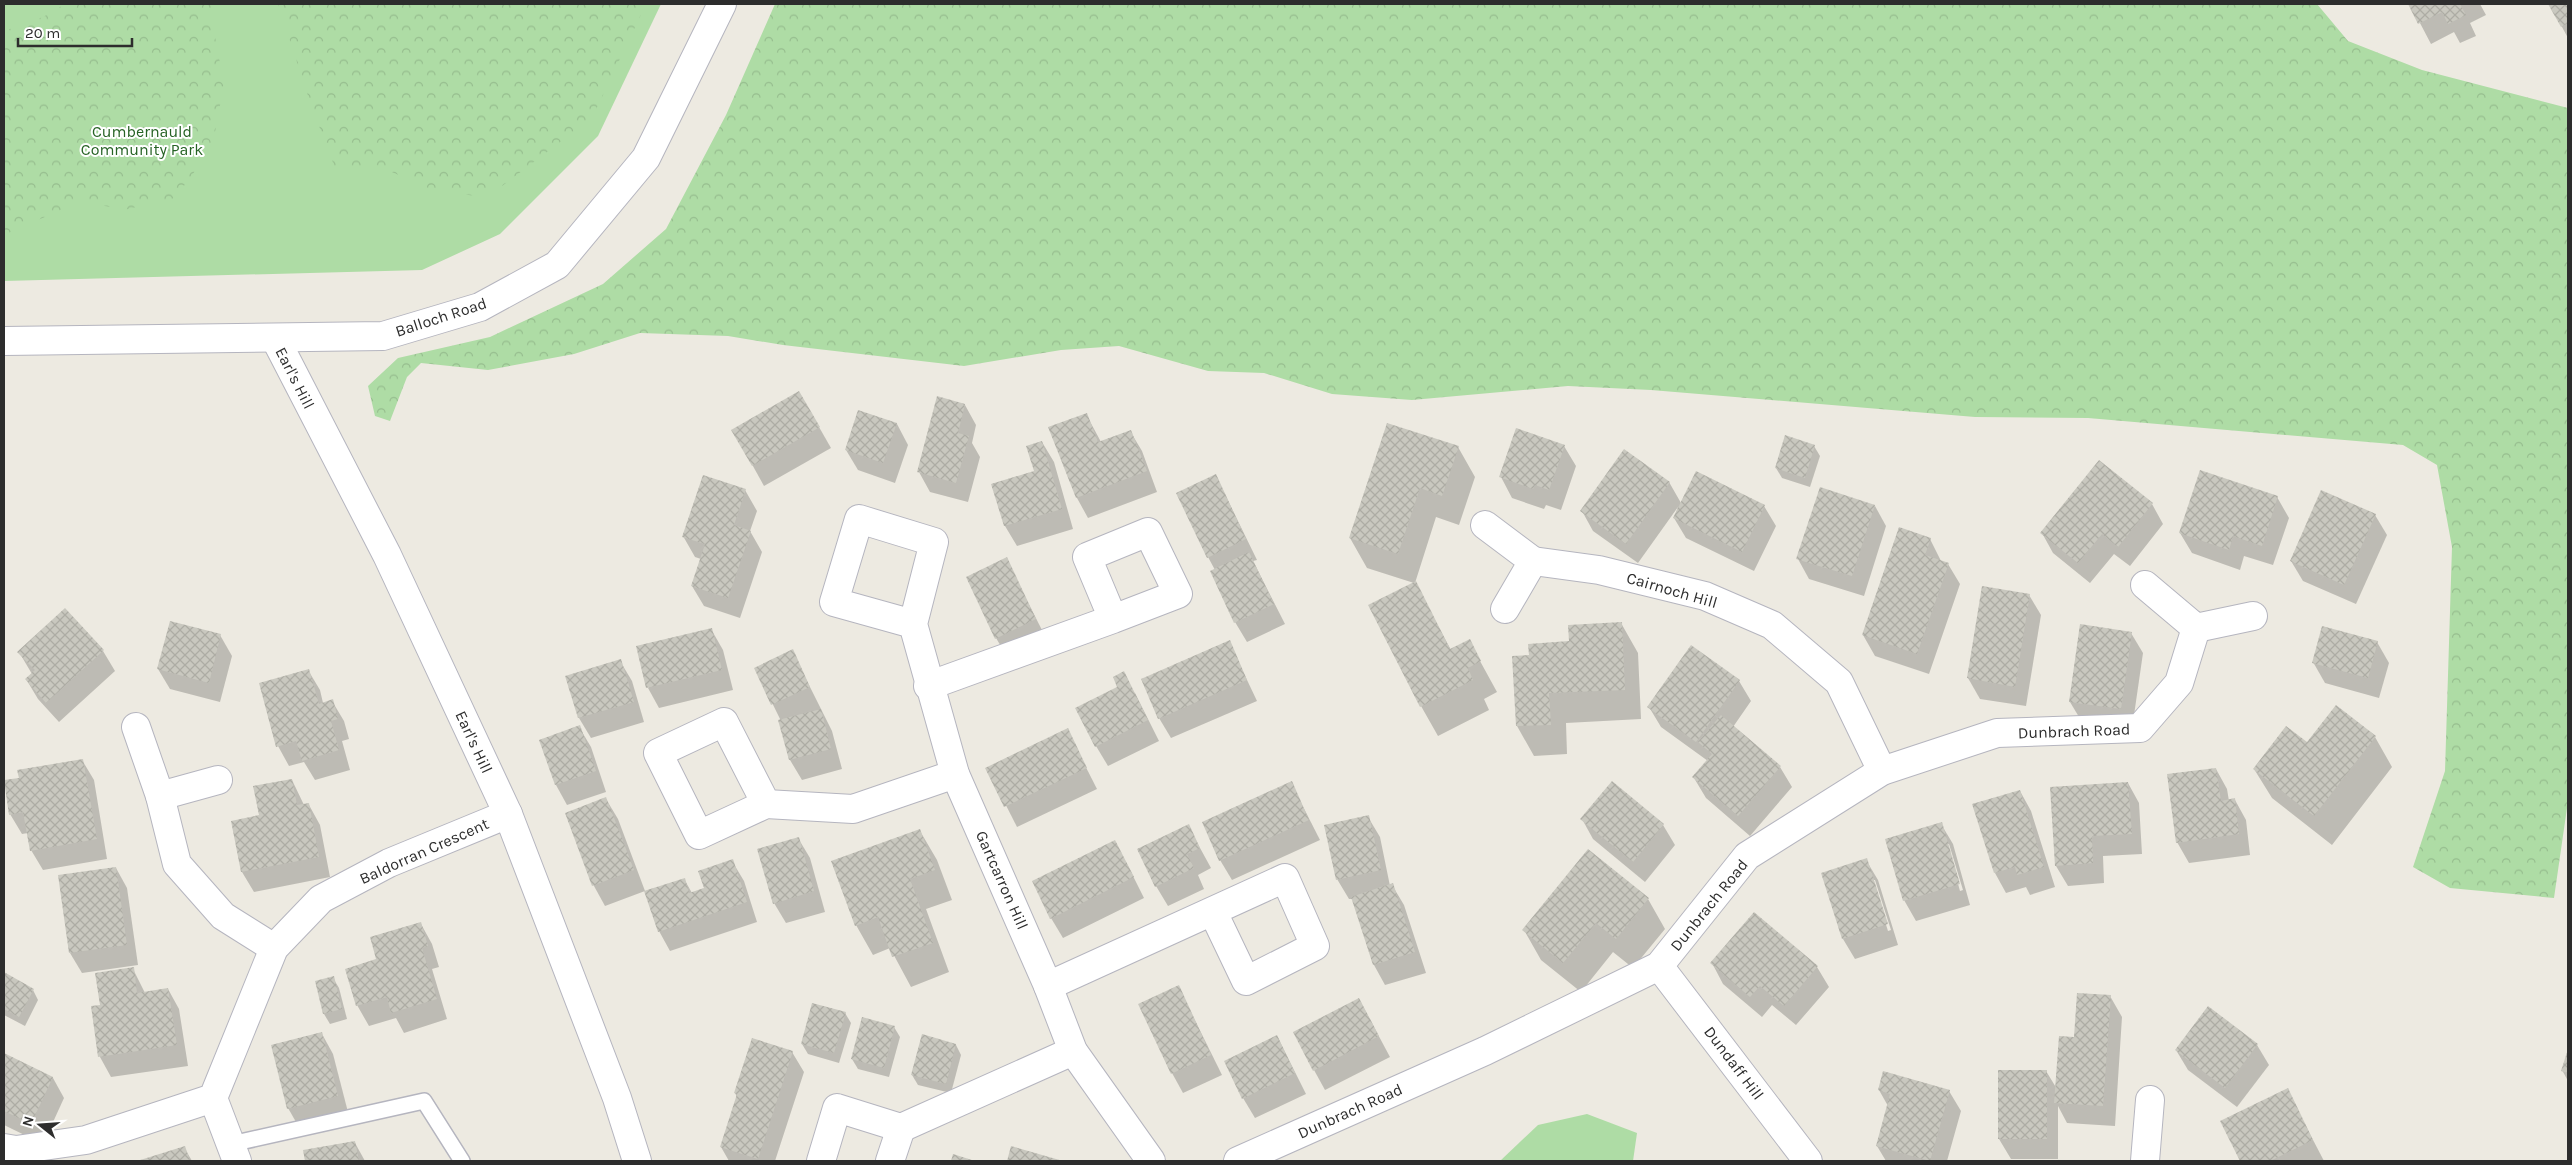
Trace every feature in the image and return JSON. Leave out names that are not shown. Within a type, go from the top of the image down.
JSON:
[{"type":"street","name":"Balloch Road","points":[[4,341],[383,336],[480,308],[557,265],[646,158],[722,4]]},
{"type":"street","name":"Earl's Hill","points":[[275,338],[387,555],[508,814],[616,1098],[637,1161]]},
{"type":"street","name":"Cairnoch Hill","points":[[1485,524],[1533,560],[1599,570],[1705,596],[1772,625],[1839,682],[1882,771]]},
{"type":"street","points":[[1505,609],[1533,560]]},
{"type":"street","points":[[2146,585],[2196,628],[2254,616]]},
{"type":"street","points":[[928,686],[1113,619]]},
{"type":"street","name":"Gartcarron Hill","points":[[912,624],[928,686],[955,774],[1048,986],[1074,1051],[1151,1161]]},
{"type":"street","name":"Dunbrach Road","points":[[1238,1161],[1485,1051],[1659,966],[1747,856],[1882,771],[1997,734],[2140,728],[2179,683],[2196,628]]},
{"type":"street","points":[[136,727],[160,796],[177,864],[222,916],[274,948]]},
{"type":"street","points":[[766,804],[853,809],[955,774]]},
{"type":"street","points":[[160,796],[218,780]]},
{"type":"street","name":"Baldorran Crescent","points":[[213,1098],[274,948],[321,899],[389,863],[508,814]]},
{"type":"street","points":[[1048,986],[1213,912]]},
{"type":"street","name":"Dundaff Hill","points":[[1659,966],[1808,1161]]},
{"type":"street","points":[[821,1161],[837,1108],[901,1128],[1074,1051]]},
{"type":"street","points":[[4,1148],[16,1150],[86,1140],[213,1098],[234,1153]]},
{"type":"street","points":[[2146,1161],[2150,1100]]},
{"type":"street","points":[[890,1161],[901,1128]]},
{"type":"lane","points":[[234,1153],[424,1101],[462,1161]]},
{"type":"green space","name":"Cumbernauld Community Park","points":[[4,4],[661,4],[598,136],[500,234],[422,270],[4,281]]},
{"type":"green space","points":[[65,4],[212,4],[212,21],[224,84],[212,148],[175,198],[124,210],[81,201],[4,235],[4,31],[43,17]]},
{"type":"green space","points":[[278,4],[646,4],[592,118],[486,198],[428,188],[376,165],[335,168],[311,105]]},
{"type":"green space","points":[[775,4],[2317,4],[2348,41],[2422,70],[2568,108],[2568,801],[2554,898],[2450,888],[2413,867],[2445,771],[2452,547],[2437,465],[2403,445],[2088,418],[1975,417],[1651,390],[1568,386],[1412,400],[1332,394],[1264,373],[1208,371],[1119,346],[1061,350],[964,366],[783,345],[728,336],[640,333],[574,354],[488,370],[421,363],[407,377],[390,421],[375,416],[368,386],[398,358],[490,337],[603,284],[666,229],[726,115]]},
{"type":"green space","points":[[1587,1114],[1637,1133],[1633,1161],[1500,1161],[1538,1125]]},
{"type":"building","points":[[2408,4],[2460,4],[2466,15],[2448,24],[2442,12],[2418,24]]},
{"type":"building","points":[[2548,4],[2568,4],[2568,23],[2561,27]]},
{"type":"building","points":[[799,391],[820,427],[752,466],[731,430]]},
{"type":"building","points":[[937,396],[965,404],[958,433],[969,436],[956,483],[917,472]]},
{"type":"building","points":[[858,410],[897,423],[883,463],[845,450]]},
{"type":"building","points":[[1087,413],[1098,442],[1131,430],[1147,471],[1076,498],[1048,427]]},
{"type":"building","points":[[1387,423],[1459,446],[1442,496],[1420,488],[1398,554],[1349,538]]},
{"type":"building","points":[[1516,428],[1565,445],[1549,490],[1535,485],[1533,489],[1499,477]]},
{"type":"building","points":[[1785,435],[1815,445],[1805,478],[1775,468]]},
{"type":"building","points":[[1042,441],[1062,509],[1004,526],[991,484],[1034,471],[1026,446]]},
{"type":"building","points":[[1624,449],[1670,482],[1626,544],[1580,511]]},
{"type":"building","points":[[2099,460],[2153,503],[2118,547],[2102,534],[2078,563],[2040,533]]},
{"type":"building","points":[[2200,470],[2278,496],[2262,546],[2233,536],[2229,550],[2179,533]]},
{"type":"building","points":[[1696,471],[1765,505],[1742,552],[1673,518]]},
{"type":"building","points":[[1216,474],[1246,539],[1207,558],[1176,493]]},
{"type":"building","points":[[703,475],[746,489],[734,525],[751,531],[728,598],[691,586],[705,544],[682,537]]},
{"type":"building","points":[[1820,487],[1875,505],[1852,576],[1796,559]]},
{"type":"building","points":[[2321,490],[2376,514],[2344,585],[2290,561]]},
{"type":"building","points":[[1899,527],[1931,538],[1925,555],[1949,563],[1917,654],[1862,635]]},
{"type":"building","points":[[1249,552],[1274,604],[1234,623],[1210,571]]},
{"type":"building","points":[[1007,557],[1036,619],[995,639],[966,577]]},
{"type":"building","points":[[1416,581],[1450,649],[1470,639],[1481,661],[1468,668],[1473,680],[1420,707],[1368,605]]},
{"type":"building","points":[[1982,586],[2030,594],[2015,687],[1967,678]]},
{"type":"building","points":[[65,608],[104,650],[46,703],[25,679],[35,670],[17,652]]},
{"type":"building","points":[[170,621],[221,634],[209,683],[157,669]]},
{"type":"building","points":[[1622,622],[1625,690],[1549,693],[1551,725],[1516,726],[1512,656],[1529,655],[1528,644],[1569,641],[1568,625]]},
{"type":"building","points":[[2080,624],[2132,632],[2121,709],[2069,702]]},
{"type":"building","points":[[2322,626],[2378,641],[2368,678],[2312,663]]},
{"type":"building","points":[[712,628],[722,670],[646,688],[636,646]]},
{"type":"building","points":[[1230,640],[1247,680],[1158,719],[1141,679]]},
{"type":"building","points":[[1691,645],[1740,680],[1696,742],[1647,707]]},
{"type":"building","points":[[793,649],[810,687],[771,705],[754,668]]},
{"type":"building","points":[[621,659],[634,702],[578,718],[565,676]]},
{"type":"building","points":[[309,669],[319,704],[333,699],[338,719],[331,721],[339,750],[302,761],[296,741],[276,747],[259,683]]},
{"type":"building","points":[[1124,671],[1148,720],[1095,747],[1075,708],[1117,687],[1113,677]]},
{"type":"building","points":[[2336,705],[2376,736],[2314,816],[2253,769],[2286,726],[2307,742]]},
{"type":"building","points":[[821,709],[831,749],[789,760],[778,720]]},
{"type":"building","points":[[1721,715],[1781,766],[1738,816],[1692,777],[1712,754],[1698,742]]},
{"type":"building","points":[[580,725],[596,771],[555,785],[539,740]]},
{"type":"building","points":[[1068,728],[1087,768],[1004,807],[985,768]]},
{"type":"building","points":[[83,759],[97,839],[30,851],[23,812],[9,815],[4,780],[19,778],[17,770]]},
{"type":"building","points":[[2216,768],[2221,801],[2235,798],[2239,834],[2176,843],[2167,774]]},
{"type":"building","points":[[292,779],[297,805],[309,803],[319,857],[241,872],[231,821],[259,815],[253,786]]},
{"type":"building","points":[[1292,781],[1309,820],[1219,861],[1202,822]]},
{"type":"building","points":[[1612,781],[1664,824],[1633,862],[1580,819]]},
{"type":"building","points":[[2128,782],[2132,834],[2092,836],[2093,863],[2055,866],[2050,787]]},
{"type":"building","points":[[2020,790],[2044,867],[2017,875],[2015,867],[1994,873],[1972,804]]},
{"type":"building","points":[[606,797],[634,870],[592,886],[565,813]]},
{"type":"building","points":[[1369,815],[1381,870],[1336,880],[1324,825]]},
{"type":"building","points":[[1942,822],[1960,884],[1903,901],[1885,839]]},
{"type":"building","points":[[1189,824],[1200,848],[1187,854],[1194,868],[1155,887],[1137,849]]},
{"type":"building","points":[[920,829],[935,870],[910,879],[933,943],[892,957],[878,917],[855,926],[831,861]]},
{"type":"building","points":[[799,837],[814,891],[773,904],[757,849]]},
{"type":"building","points":[[1115,840],[1134,877],[1050,919],[1032,881]]},
{"type":"building","points":[[1588,849],[1649,898],[1616,939],[1596,923],[1563,963],[1522,930]]},
{"type":"building","points":[[1867,858],[1888,924],[1842,939],[1821,873]]},
{"type":"building","points":[[733,859],[747,902],[658,932],[644,891],[685,878],[689,893],[704,888],[698,871]]},
{"type":"building","points":[[116,867],[127,945],[69,953],[58,875]]},
{"type":"building","points":[[1393,883],[1415,952],[1373,965],[1351,897]]},
{"type":"building","points":[[1754,912],[1818,966],[1784,1006],[1760,986],[1750,997],[1710,963]]},
{"type":"building","points":[[421,922],[428,946],[422,948],[437,999],[391,1013],[387,997],[356,1006],[345,969],[376,959],[370,937]]},
{"type":"building","points":[[134,967],[137,993],[168,988],[177,1045],[98,1057],[91,1006],[100,1005],[95,973]]},
{"type":"building","points":[[4,972],[34,989],[19,1017],[4,1009]]},
{"type":"building","points":[[334,976],[342,1009],[323,1014],[315,981]]},
{"type":"building","points":[[1179,985],[1211,1055],[1171,1074],[1138,1004]]},
{"type":"building","points":[[2077,993],[2111,995],[2103,1106],[2054,1103],[2059,1036],[2074,1037]]},
{"type":"building","points":[[1359,998],[1379,1036],[1313,1071],[1293,1032]]},
{"type":"building","points":[[812,1003],[846,1012],[834,1053],[801,1044]]},
{"type":"building","points":[[2208,1006],[2258,1044],[2225,1088],[2175,1050]]},
{"type":"building","points":[[862,1017],[895,1026],[884,1068],[851,1059]]},
{"type":"building","points":[[322,1032],[338,1096],[287,1109],[271,1045]]},
{"type":"building","points":[[922,1034],[956,1044],[946,1084],[911,1075]]},
{"type":"building","points":[[1277,1035],[1295,1073],[1242,1099],[1224,1061]]},
{"type":"building","points":[[752,1038],[793,1051],[758,1159],[720,1147],[737,1094],[734,1093]]},
{"type":"building","points":[[2568,1049],[2568,1073],[2561,1071]]},
{"type":"building","points":[[4,1053],[53,1077],[31,1124],[4,1111]]},
{"type":"building","points":[[1998,1070],[2047,1070],[2047,1139],[1998,1139]]},
{"type":"building","points":[[1883,1071],[1950,1090],[1930,1161],[1876,1146],[1890,1094],[1878,1090]]},
{"type":"building","points":[[2288,1088],[2313,1140],[2270,1161],[2240,1161],[2220,1121]]},
{"type":"building","points":[[355,1141],[359,1161],[305,1161],[303,1150]]},
{"type":"building","points":[[185,1146],[190,1161],[137,1161]]},
{"type":"building","points":[[1011,1146],[1063,1161],[1007,1161]]},
{"type":"building","points":[[953,1154],[975,1161],[951,1161]]}]
